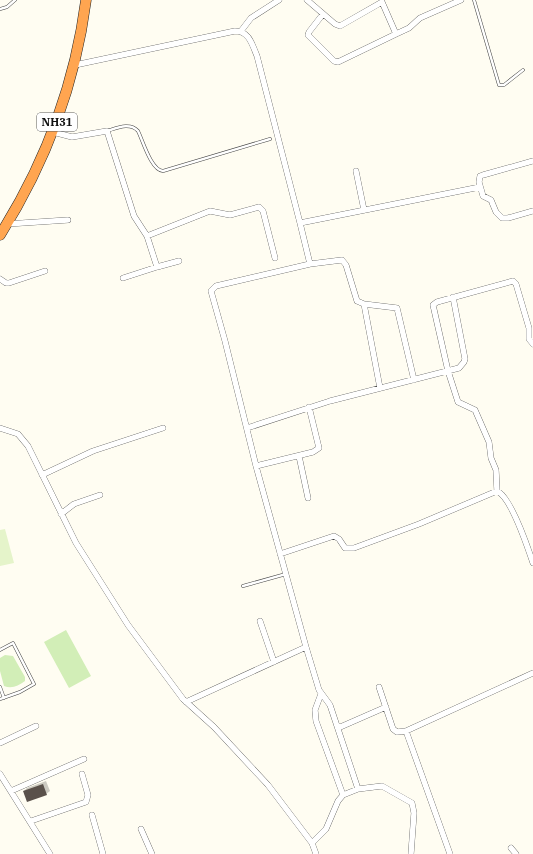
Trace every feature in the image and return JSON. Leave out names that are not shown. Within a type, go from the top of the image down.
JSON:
[{"type":"highway","name":"NH31","points":[[0,235],[34,174],[53,132],[67,95],[75,65],[86,0]]},
{"type":"street","points":[[75,65],[241,31],[251,18],[279,0]]},
{"type":"street","points":[[307,0],[335,24],[340,26],[384,1],[396,34]]},
{"type":"street","points":[[323,14],[308,35],[334,61],[338,62],[409,28],[420,18],[461,0]]},
{"type":"street","points":[[241,31],[251,40],[256,56],[310,264]]},
{"type":"street","points":[[53,132],[77,137],[107,131],[134,216],[147,236],[157,267]]},
{"type":"street","points":[[533,161],[483,175],[479,179],[484,198],[491,200],[496,212],[502,218],[508,218],[533,211]]},
{"type":"street","points":[[356,171],[364,210]]},
{"type":"street","points":[[300,223],[480,187]]},
{"type":"street","points":[[147,236],[210,211],[230,214],[259,207],[263,211],[275,258]]},
{"type":"street","points":[[7,224],[68,220]]},
{"type":"street","points":[[358,789],[338,728],[328,701],[321,694],[306,647],[210,292],[216,286],[310,264],[342,260],[346,265],[356,298],[364,304],[395,306],[399,310],[414,380]]},
{"type":"street","points":[[123,278],[179,261]]},
{"type":"street","points":[[0,279],[6,283],[10,283],[44,271]]},
{"type":"street","points":[[497,491],[496,470],[491,458],[489,442],[479,416],[471,407],[460,404],[448,371],[433,305],[437,302],[453,297],[512,281],[516,284],[522,310],[528,325],[529,339],[533,344]]},
{"type":"street","points":[[247,428],[309,408],[459,368],[464,362],[453,297]]},
{"type":"street","points":[[364,304],[380,388]]},
{"type":"street","points":[[256,466],[313,452],[318,448],[309,408]]},
{"type":"street","points":[[0,428],[18,434],[28,446],[76,543],[128,625],[186,702],[214,727],[268,785],[312,843],[316,854]]},
{"type":"street","points":[[42,475],[93,451],[163,428]]},
{"type":"street","points":[[299,456],[308,498]]},
{"type":"street","points":[[280,554],[334,536],[339,539],[344,548],[354,548],[419,524],[497,491]]},
{"type":"street","points":[[497,491],[501,493],[513,510],[533,563]]},
{"type":"street","points":[[61,514],[74,504],[100,495]]},
{"type":"street","points":[[260,621],[274,662]]},
{"type":"street","points":[[186,702],[306,647]]},
{"type":"street","points":[[379,687],[395,731],[406,731],[533,673]]},
{"type":"street","points":[[321,694],[315,710],[316,721],[343,796]]},
{"type":"street","points":[[338,728],[386,707]]},
{"type":"street","points":[[0,743],[36,726]]},
{"type":"street","points":[[406,731],[450,854]]},
{"type":"street","points":[[11,791],[84,759]]},
{"type":"street","points":[[0,774],[31,821],[48,853]]},
{"type":"street","points":[[31,821],[86,802],[88,796],[82,774]]},
{"type":"street","points":[[312,843],[326,829],[334,805],[343,796],[358,789],[382,786],[412,803],[414,813],[411,854]]},
{"type":"street","points":[[92,815],[103,854]]},
{"type":"street","points":[[141,828],[152,854]]},
{"type":"street","points":[[511,848],[516,854]]},
{"type":"lane","points":[[0,9],[7,7],[15,0]]},
{"type":"lane","points":[[474,0],[499,85],[504,85],[523,70]]},
{"type":"lane","points":[[107,131],[126,126],[135,127],[153,166],[160,171],[270,140]]},
{"type":"lane","points":[[243,586],[286,574]]},
{"type":"lane","points":[[0,650],[14,643],[34,684],[20,692],[0,699]]},
{"type":"lane","points":[[0,687],[4,698]]},
{"type":"green space","points":[[5,529],[14,563],[0,566],[0,530]]},
{"type":"green space","points":[[66,630],[91,676],[69,688],[44,642]]},
{"type":"green space","points":[[5,655],[13,656],[25,677],[25,681],[15,686],[4,686],[0,671],[0,658]]},
{"type":"building","points":[[43,784],[47,795],[27,802],[23,791]]}]
